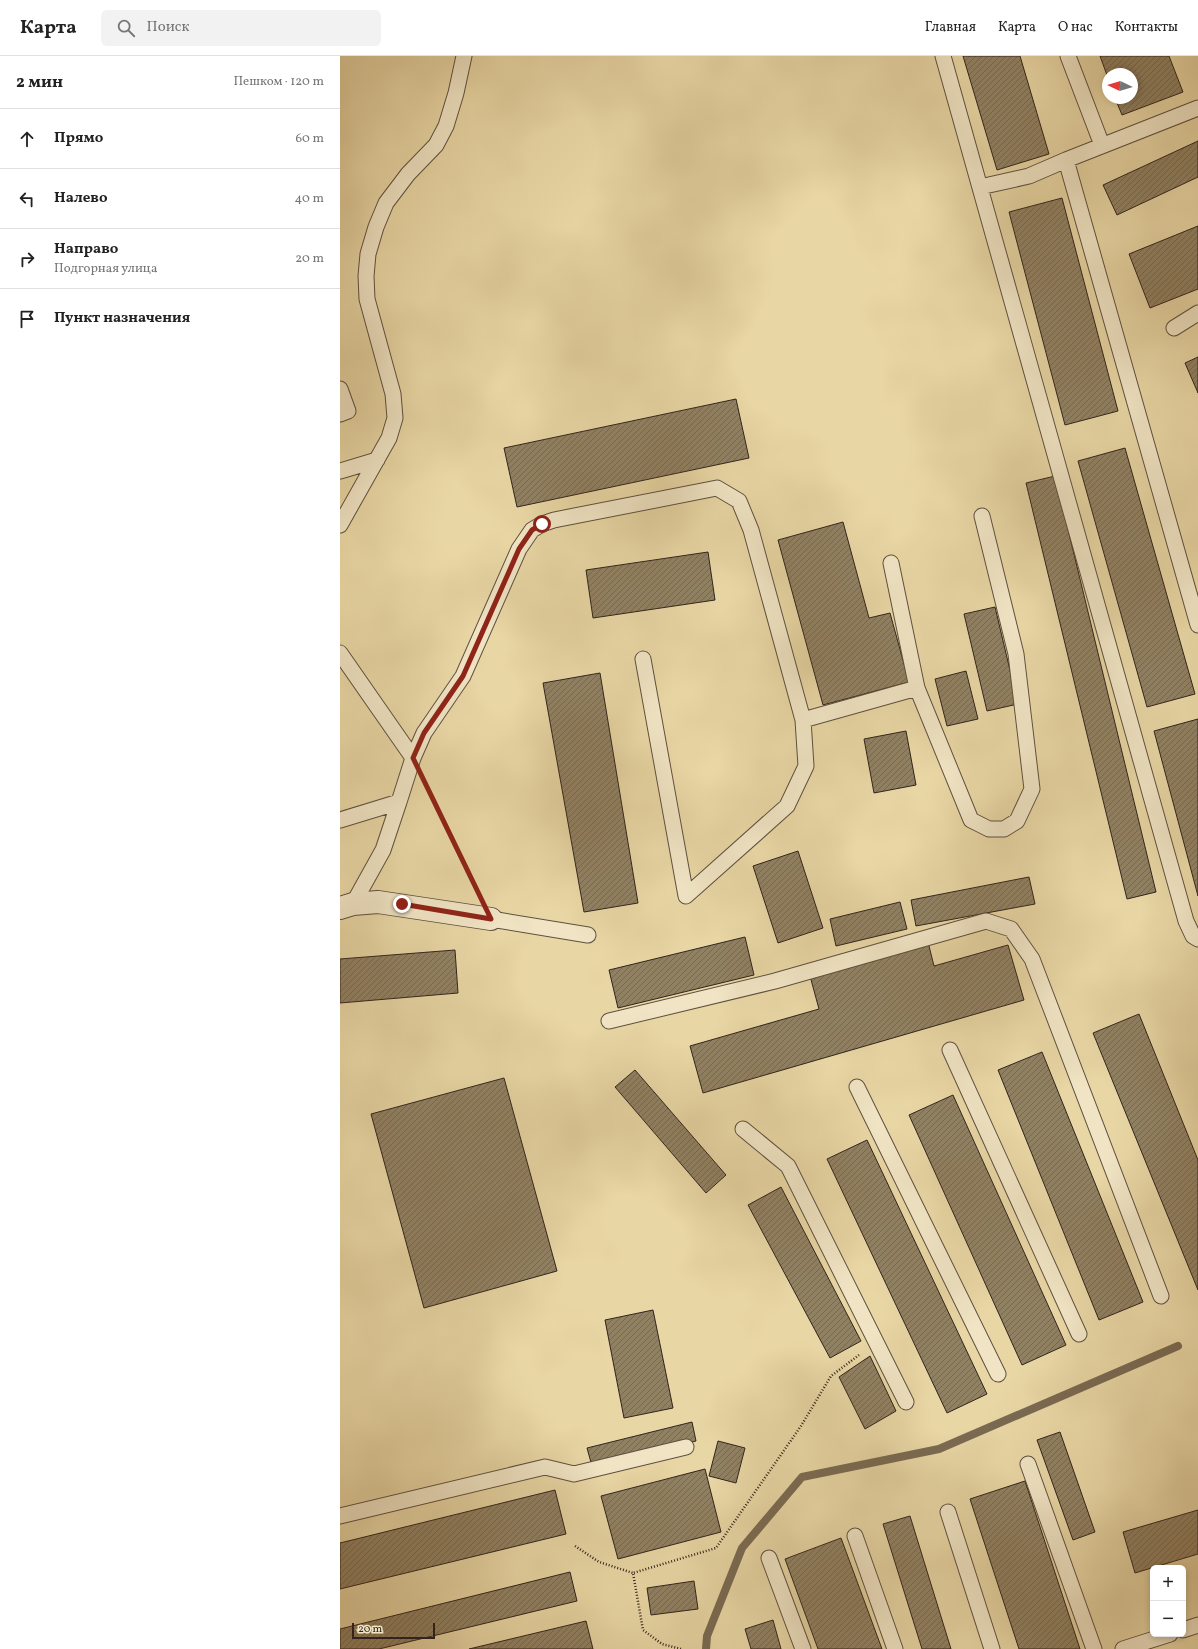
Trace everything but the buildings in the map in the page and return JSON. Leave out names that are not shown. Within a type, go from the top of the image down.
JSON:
[{"type":"street","points":[[346,906],[378,902],[402,904],[491,919]]},
{"type":"lane","points":[[340,525],[389,438],[395,418],[393,394],[367,299],[366,276],[368,254],[376,227],[386,203],[408,174],[436,145],[446,126],[456,94],[464,56]]},
{"type":"lane","points":[[943,56],[1184,913],[1196,938],[1198,952]]},
{"type":"lane","points":[[1068,56],[1102,145]]},
{"type":"lane","points":[[980,188],[1029,176],[1102,145],[1198,108]]},
{"type":"lane","points":[[1066,160],[1198,625]]},
{"type":"lane","points":[[1174,328],[1198,313]]},
{"type":"lane","points":[[340,389],[348,411],[340,414]]},
{"type":"lane","points":[[340,471],[377,460]]},
{"type":"lane","points":[[346,906],[383,850],[400,802],[413,758],[424,733],[463,676],[519,549],[532,530],[542,524],[554,520],[717,488],[739,501],[751,530],[803,720],[806,766],[787,806],[686,896],[642,659]]},
{"type":"lane","points":[[891,562],[917,688],[971,820],[989,829],[1004,829],[1017,821],[1032,789],[1016,654],[982,516]]},
{"type":"lane","points":[[340,653],[413,758]]},
{"type":"lane","points":[[803,720],[917,688]]},
{"type":"lane","points":[[340,820],[400,802]]},
{"type":"lane","points":[[491,919],[588,935]]},
{"type":"lane","points":[[609,1022],[775,981],[986,920],[1012,929],[1032,959],[1160,1296]]},
{"type":"lane","points":[[950,1050],[1079,1334]]},
{"type":"lane","points":[[857,1087],[998,1374]]},
{"type":"lane","points":[[743,1129],[788,1166],[906,1402]]},
{"type":"lane","points":[[340,1516],[545,1466],[574,1474],[686,1447]]},
{"type":"lane","points":[[1028,1464],[1094,1649]]},
{"type":"lane","points":[[948,1512],[992,1649]]},
{"type":"lane","points":[[855,1536],[895,1649]]},
{"type":"lane","points":[[769,1558],[803,1649]]},
{"type":"lane","points":[[1186,1629],[1198,1625]]},
{"type":"lane","points":[[1124,1649],[1161,1637]]},
{"type":"path","points":[[413,758],[491,919]]},
{"type":"path","points":[[575,1546],[599,1562],[633,1573],[716,1548],[801,1426],[831,1376],[876,1342]]},
{"type":"path","points":[[633,1573],[643,1630],[662,1644],[681,1649]]},
{"type":"waterway","points":[[706,1649],[707,1636],[742,1548],[802,1477],[939,1449],[1178,1346]]},
{"type":"route","points":[[402,904],[491,919],[413,758],[424,733],[463,676],[519,549],[532,530],[542,524]]}]
